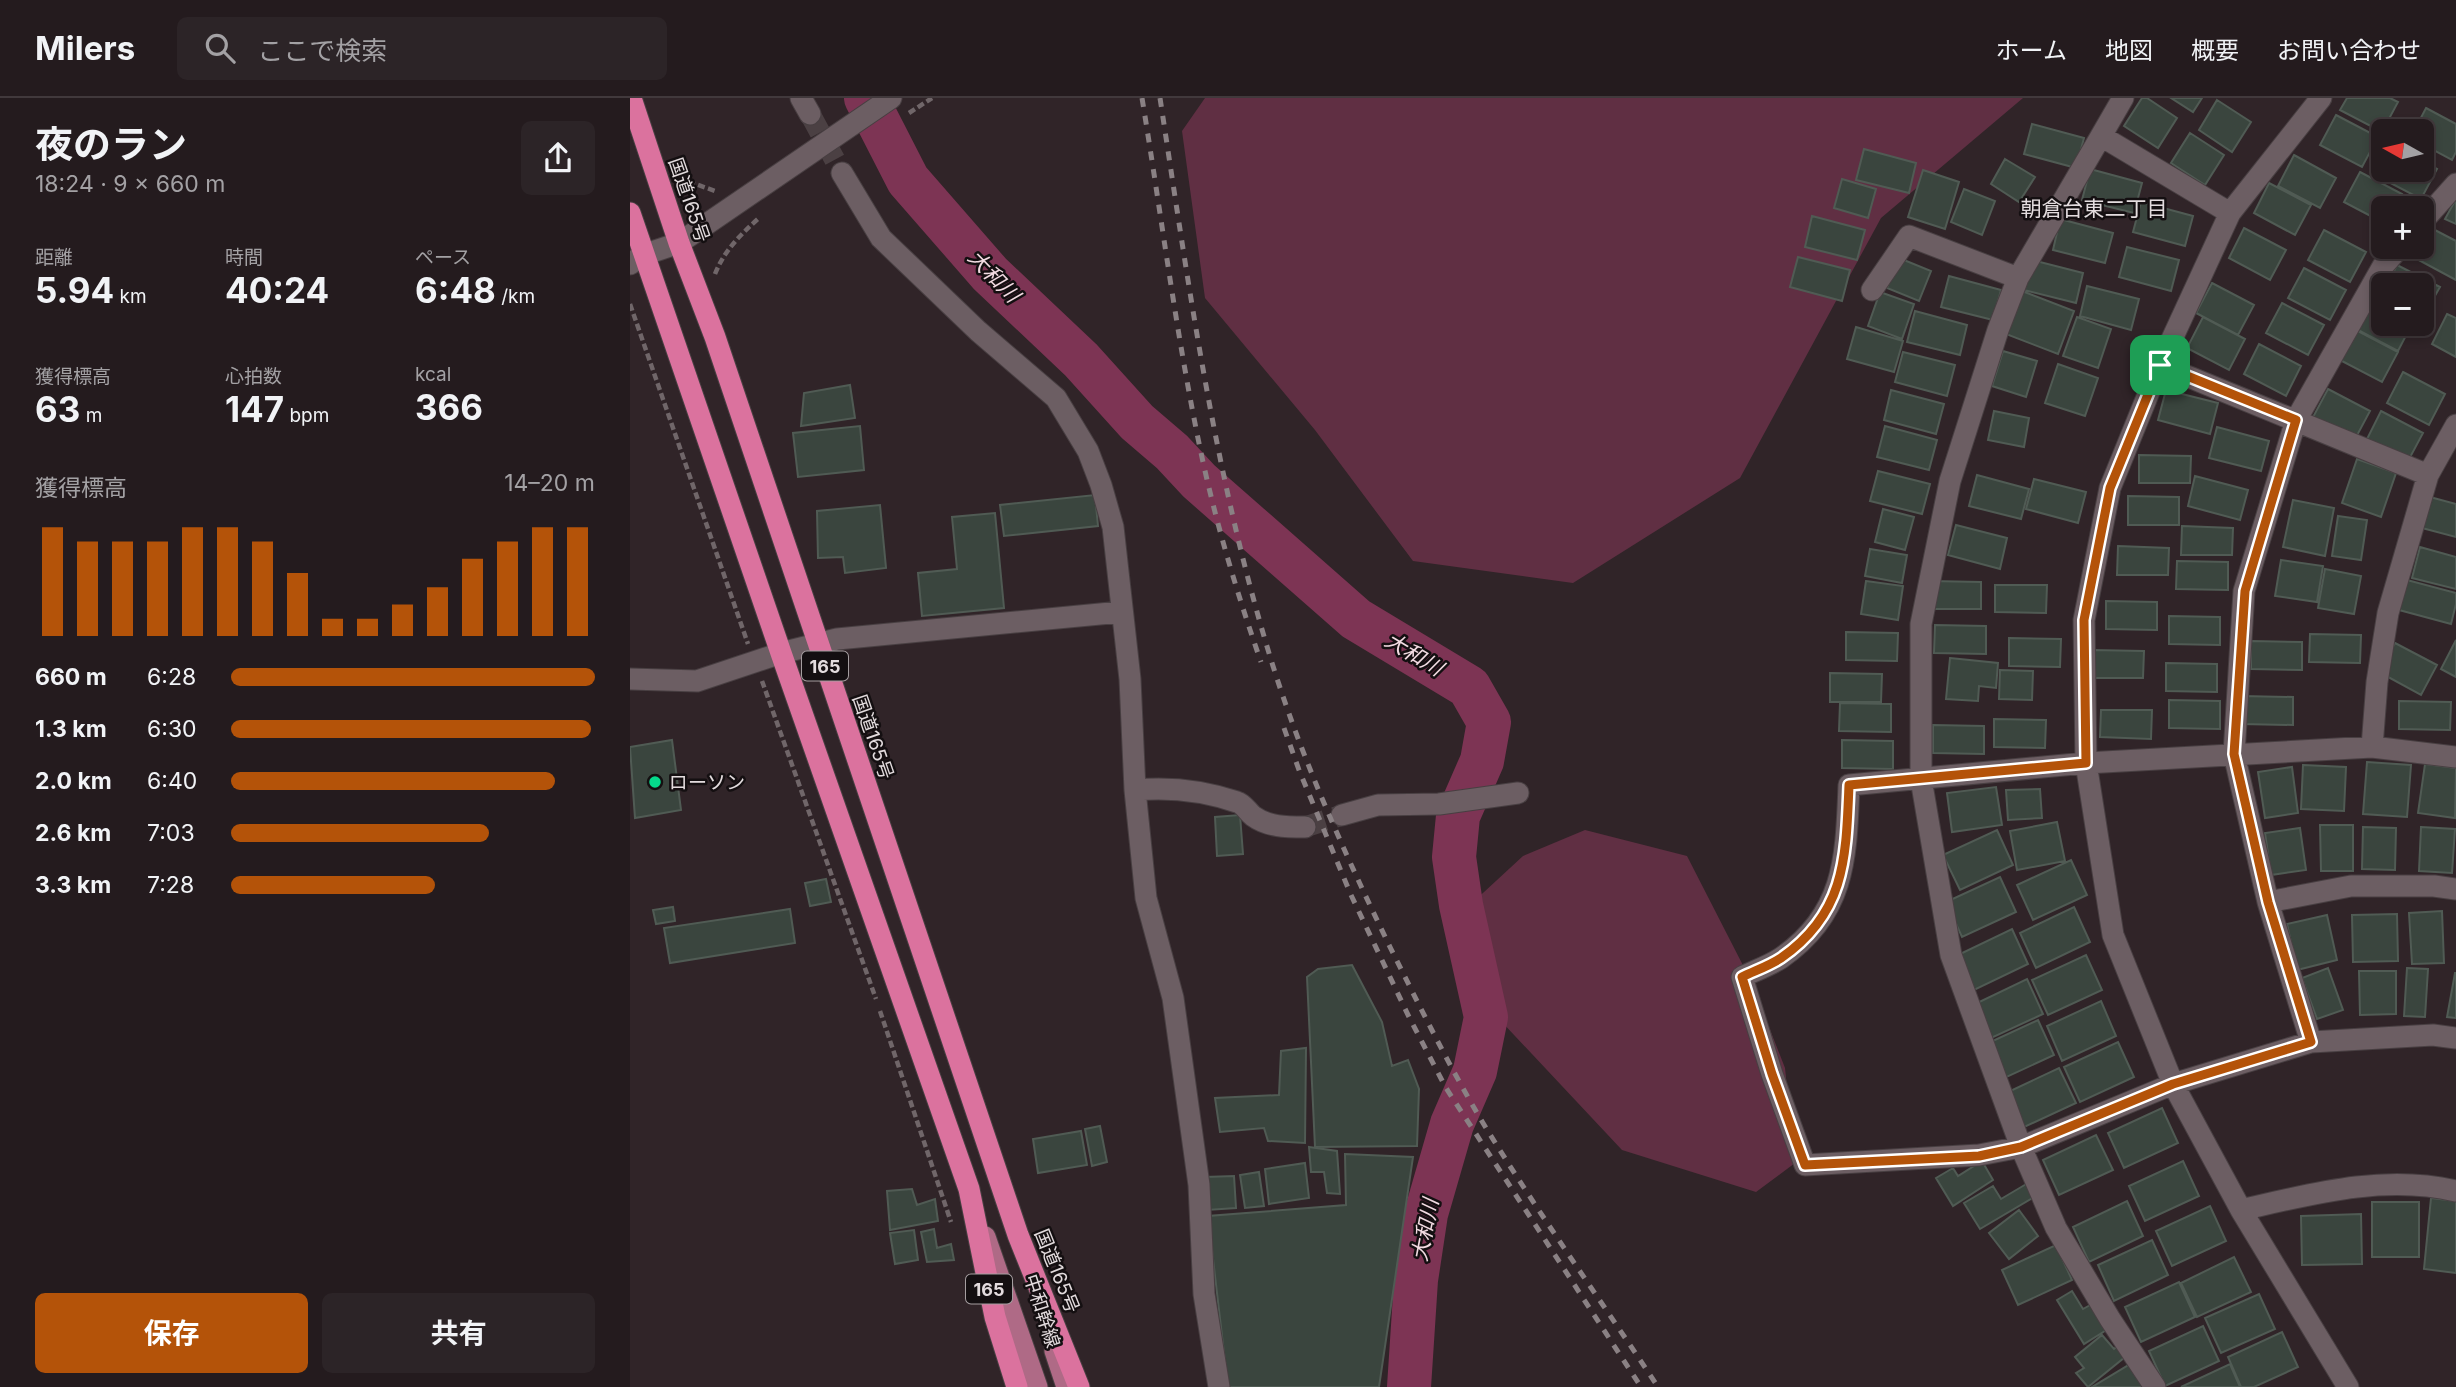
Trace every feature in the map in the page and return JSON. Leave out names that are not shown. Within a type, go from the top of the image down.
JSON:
[{"type":"highway","name":"国道165号","points":[[631,98],[715,337],[1018,1236],[1079,1387]]},
{"type":"highway","name":"165","points":[[630,214],[637,259],[781,653],[969,1189],[995,1317],[1017,1387]]},
{"type":"main road","name":"中和幹線","points":[[969,1189],[1037,1387]]},
{"type":"main road","name":"中和幹線","points":[[1018,1236],[1067,1387]]},
{"type":"street","points":[[637,259],[680,243],[891,98]]},
{"type":"street","points":[[2123,98],[2018,278],[1998,330],[1950,481],[1921,624],[1921,779],[1951,955],[2021,1147],[2056,1228],[2110,1319],[2155,1387]]},
{"type":"street","points":[[2321,98],[2230,213],[2160,365],[2110,488],[2084,620],[2086,763],[2113,935],[2173,1084],[2241,1210],[2348,1387]]},
{"type":"street","points":[[2101,136],[2230,213]]},
{"type":"street","points":[[842,173],[881,238],[978,331],[1056,398],[1088,451],[1101,485],[1112,527],[1133,712],[1135,790],[1146,898],[1173,998],[1199,1185],[1204,1294],[1219,1387]]},
{"type":"street","points":[[2434,209],[2456,184]]},
{"type":"street","points":[[1872,290],[1909,236],[2018,278]]},
{"type":"street","points":[[2311,1042],[2268,902],[2234,754],[2245,591],[2296,420],[2389,259]]},
{"type":"street","points":[[2160,365],[2428,475]]},
{"type":"street","points":[[2372,747],[2377,682],[2388,613],[2428,475],[2456,425]]},
{"type":"street","points":[[630,679],[697,681],[781,653],[836,639],[1121,612]]},
{"type":"street","points":[[2456,757],[2372,747],[2086,763],[1849,785],[1844,861],[1835,894],[1811,933],[1779,959],[1742,977],[1772,1074],[1805,1165],[1979,1156],[2021,1147],[2173,1084],[2311,1042],[2433,1035],[2456,1038]]},
{"type":"street","points":[[1135,790],[1157,788],[1207,794],[1240,802],[1253,816],[1276,827],[1305,827]]},
{"type":"street","points":[[1342,815],[1378,805],[1439,804],[1518,793]]},
{"type":"street","points":[[2268,902],[2351,886],[2434,886],[2456,889]]},
{"type":"street","points":[[2241,1210],[2354,1186],[2430,1185],[2456,1191]]},
{"type":"path","points":[[673,171],[687,181],[713,192],[725,185]]},
{"type":"path","points":[[713,278],[722,257],[741,234],[761,217]]},
{"type":"path","points":[[630,304],[879,1009],[953,1228]]},
{"type":"shaded area","points":[[1205,98],[2023,98],[1881,218],[1740,478],[1573,583],[1413,561],[1315,430],[1205,298],[1182,131]]},
{"type":"shaded area","points":[[1585,830],[1687,856],[1751,981],[1785,1068],[1795,1163],[1756,1192],[1622,1150],[1470,988],[1457,917],[1523,856]]},
{"type":"building","points":[[2142,98],[2147,98],[2177,118],[2158,148],[2124,126]]},
{"type":"building","points":[[2171,98],[2202,98],[2193,112]]},
{"type":"building","points":[[2347,98],[2390,98],[2398,102],[2389,119],[2371,119],[2371,126],[2340,110]]},
{"type":"building","points":[[2217,100],[2251,122],[2232,152],[2199,130]]},
{"type":"building","points":[[2426,108],[2456,124],[2456,152],[2452,160],[2434,150],[2434,119],[2420,119]]},
{"type":"building","points":[[2336,115],[2371,133],[2371,150],[2362,167],[2320,145]]},
{"type":"building","points":[[2032,124],[2084,138],[2076,168],[2024,154]]},
{"type":"building","points":[[2190,133],[2224,155],[2205,185],[2171,163]]},
{"type":"building","points":[[1864,149],[1916,163],[1909,193],[1856,180]]},
{"type":"building","points":[[2294,155],[2336,178],[2320,208],[2278,186]]},
{"type":"building","points":[[2005,159],[2035,177],[2019,202],[1991,184]]},
{"type":"building","points":[[2090,169],[2142,183],[2134,213],[2082,200]]},
{"type":"building","points":[[1923,170],[1959,182],[1945,229],[1908,217]]},
{"type":"building","points":[[2360,172],[2371,178],[2371,182],[2379,182],[2402,194],[2371,196],[2371,216],[2344,202]]},
{"type":"building","points":[[1842,179],[1876,189],[1868,218],[1834,208]]},
{"type":"building","points":[[2389,182],[2430,182],[2423,196],[2415,196]]},
{"type":"building","points":[[2269,183],[2311,205],[2295,235],[2254,213]]},
{"type":"building","points":[[1964,189],[1995,201],[1982,235],[1951,222]]},
{"type":"building","points":[[2456,199],[2456,224],[2445,219]]},
{"type":"building","points":[[2141,202],[2193,216],[2185,246],[2133,232]]},
{"type":"building","points":[[1812,216],[1865,230],[1857,260],[1805,247]]},
{"type":"building","points":[[2060,219],[2113,233],[2105,263],[2053,250]]},
{"type":"building","points":[[2244,228],[2286,250],[2270,280],[2229,258]]},
{"type":"building","points":[[2324,230],[2366,252],[2350,282],[2308,260]]},
{"type":"building","points":[[2434,230],[2456,241],[2456,280],[2417,259],[2434,259]]},
{"type":"building","points":[[2127,247],[2179,260],[2171,291],[2119,277]]},
{"type":"building","points":[[1798,257],[1850,270],[1842,301],[1790,287]]},
{"type":"building","points":[[1899,258],[1931,271],[1919,301],[1887,288]]},
{"type":"building","points":[[2032,260],[2083,273],[2076,303],[2024,290]]},
{"type":"building","points":[[2397,265],[2413,273],[2393,273]]},
{"type":"building","points":[[2304,268],[2346,290],[2330,320],[2288,298]]},
{"type":"building","points":[[1949,276],[2001,290],[1993,320],[1941,307]]},
{"type":"building","points":[[2212,283],[2254,305],[2238,335],[2196,313]]},
{"type":"building","points":[[2434,284],[2440,287],[2434,298]]},
{"type":"building","points":[[2087,286],[2139,299],[2131,330],[2080,316]]},
{"type":"building","points":[[2022,291],[2074,311],[2058,354],[2006,334]]},
{"type":"building","points":[[1880,292],[1914,304],[1902,339],[1868,326]]},
{"type":"building","points":[[2371,300],[2371,336],[2406,336],[2398,351],[2356,329]]},
{"type":"building","points":[[2282,303],[2324,325],[2308,355],[2266,333]]},
{"type":"building","points":[[1915,311],[1967,325],[1960,355],[1907,342]]},
{"type":"building","points":[[2447,314],[2456,318],[2456,357],[2432,344]]},
{"type":"building","points":[[2077,317],[2111,329],[2098,368],[2063,356]]},
{"type":"building","points":[[2203,317],[2245,339],[2229,370],[2187,348]]},
{"type":"building","points":[[1856,327],[1903,341],[1894,372],[1847,359]]},
{"type":"building","points":[[2356,330],[2398,352],[2382,382],[2340,360]]},
{"type":"building","points":[[2259,344],[2301,366],[2286,396],[2244,374]]},
{"type":"building","points":[[2003,351],[2037,361],[2026,397],[1992,386]]},
{"type":"building","points":[[1903,352],[1955,365],[1947,396],[1895,382]]},
{"type":"building","points":[[2058,364],[2098,378],[2085,416],[2045,403]]},
{"type":"building","points":[[2403,372],[2445,394],[2429,425],[2387,403]]},
{"type":"building","points":[[850,385],[855,418],[801,426],[804,393]]},
{"type":"building","points":[[2328,389],[2370,411],[2354,441],[2312,419]]},
{"type":"building","points":[[1891,390],[1944,404],[1936,434],[1884,420]]},
{"type":"building","points":[[2166,390],[2218,403],[2210,434],[2158,420]]},
{"type":"building","points":[[1994,411],[2029,418],[2024,447],[1988,440]]},
{"type":"building","points":[[2381,411],[2423,433],[2407,463],[2366,441]]},
{"type":"building","points":[[860,426],[864,470],[798,477],[793,433]]},
{"type":"building","points":[[1885,426],[1937,440],[1929,470],[1877,457]]},
{"type":"building","points":[[2217,427],[2269,441],[2261,471],[2209,458]]},
{"type":"building","points":[[2139,455],[2191,456],[2190,483],[2139,483]]},
{"type":"building","points":[[2357,459],[2396,473],[2381,517],[2342,503]]},
{"type":"building","points":[[1878,471],[1930,484],[1922,514],[1870,501]]},
{"type":"building","points":[[1977,475],[2029,489],[2021,519],[1969,506]]},
{"type":"building","points":[[2195,476],[2248,490],[2240,520],[2188,506]]},
{"type":"building","points":[[2034,479],[2086,492],[2078,523],[2026,509]]},
{"type":"building","points":[[1095,495],[1098,526],[1004,536],[1000,505]]},
{"type":"building","points":[[2128,496],[2179,497],[2179,525],[2128,525]]},
{"type":"building","points":[[2430,497],[2456,504],[2456,537],[2422,528]]},
{"type":"building","points":[[2293,500],[2334,508],[2325,556],[2283,547]]},
{"type":"building","points":[[880,505],[886,568],[845,573],[843,557],[818,558],[817,511]]},
{"type":"building","points":[[1883,509],[1914,517],[1905,550],[1875,542]]},
{"type":"building","points":[[995,513],[1004,608],[922,616],[918,573],[957,569],[952,517]]},
{"type":"building","points":[[2338,516],[2367,520],[2361,560],[2332,556]]},
{"type":"building","points":[[1956,525],[2007,538],[2000,569],[1948,555]]},
{"type":"building","points":[[2182,526],[2233,528],[2232,555],[2181,555]]},
{"type":"building","points":[[2118,546],[2169,548],[2168,575],[2117,575]]},
{"type":"building","points":[[2420,547],[2456,557],[2456,589],[2412,578]]},
{"type":"building","points":[[1870,549],[1907,555],[1902,583],[1865,576]]},
{"type":"building","points":[[2281,560],[2323,566],[2317,602],[2275,596]]},
{"type":"building","points":[[2177,561],[2228,562],[2228,590],[2176,589]]},
{"type":"building","points":[[2325,569],[2361,576],[2354,614],[2318,608]]},
{"type":"building","points":[[2407,580],[2456,593],[2451,624],[2399,610]]},
{"type":"building","points":[[1866,581],[1903,586],[1898,620],[1861,614]]},
{"type":"building","points":[[1930,581],[1981,582],[1981,609],[1930,609]]},
{"type":"building","points":[[1995,585],[2047,585],[2046,613],[1995,612]]},
{"type":"building","points":[[2106,601],[2157,602],[2157,630],[2106,629]]},
{"type":"building","points":[[2169,616],[2220,617],[2220,645],[2169,644]]},
{"type":"building","points":[[1935,625],[1986,626],[1986,654],[1934,653]]},
{"type":"building","points":[[1846,632],[1898,633],[1897,661],[1846,660]]},
{"type":"building","points":[[2310,634],[2361,635],[2360,663],[2309,662]]},
{"type":"building","points":[[2009,638],[2061,639],[2060,667],[2009,666]]},
{"type":"building","points":[[2456,640],[2456,677],[2441,669]]},
{"type":"building","points":[[2251,641],[2302,642],[2302,670],[2251,669]]},
{"type":"building","points":[[2395,643],[2437,665],[2421,695],[2379,672]]},
{"type":"building","points":[[2092,650],[2144,651],[2143,678],[2092,678]]},
{"type":"building","points":[[1950,658],[1998,663],[1996,688],[1979,686],[1978,701],[1946,699]]},
{"type":"building","points":[[2166,663],[2217,664],[2217,692],[2166,691]]},
{"type":"building","points":[[2000,670],[2033,671],[2032,700],[1999,699]]},
{"type":"building","points":[[1830,673],[1882,674],[1881,702],[1830,702]]},
{"type":"building","points":[[2242,696],[2293,697],[2293,725],[2241,724]]},
{"type":"building","points":[[2169,700],[2220,701],[2220,729],[2169,728]]},
{"type":"building","points":[[2399,701],[2451,702],[2450,730],[2399,729]]},
{"type":"building","points":[[1840,703],[1891,704],[1891,732],[1839,731]]},
{"type":"building","points":[[2101,710],[2152,710],[2151,739],[2100,737]]},
{"type":"building","points":[[1994,719],[2046,720],[2045,748],[1994,747]]},
{"type":"building","points":[[1933,725],[1984,726],[1984,754],[1933,753]]},
{"type":"building","name":"ローソン","points":[[672,740],[681,810],[635,818],[630,747]]},
{"type":"building","points":[[1842,740],[1893,741],[1893,769],[1842,768]]},
{"type":"building","points":[[2367,762],[2411,765],[2407,817],[2363,814]]},
{"type":"building","points":[[2425,764],[2456,768],[2455,818],[2418,813]]},
{"type":"building","points":[[2303,765],[2346,767],[2344,811],[2301,809]]},
{"type":"building","points":[[2292,767],[2298,813],[2265,818],[2258,772]]},
{"type":"building","points":[[1996,787],[2002,825],[1952,832],[1947,793]]},
{"type":"building","points":[[2040,789],[2042,818],[2008,820],[2006,790]]},
{"type":"building","points":[[1240,815],[1243,854],[1217,856],[1215,817]]},
{"type":"building","points":[[2057,822],[2065,861],[2017,870],[2010,831]]},
{"type":"building","points":[[2320,825],[2353,825],[2353,871],[2321,871]]},
{"type":"building","points":[[2363,827],[2396,828],[2395,870],[2362,869]]},
{"type":"building","points":[[2421,827],[2455,829],[2452,873],[2419,871]]},
{"type":"building","points":[[2300,828],[2306,870],[2271,875],[2265,833]]},
{"type":"building","points":[[1997,830],[2013,865],[1960,890],[1943,855]]},
{"type":"building","points":[[2071,860],[2087,895],[2033,920],[2017,885]]},
{"type":"building","points":[[2000,877],[2016,912],[1962,937],[1946,902]]},
{"type":"building","points":[[826,879],[831,902],[810,906],[805,883]]},
{"type":"building","points":[[673,907],[675,921],[656,924],[653,910]]},
{"type":"building","points":[[2074,907],[2090,942],[2036,968],[2020,933]]},
{"type":"building","points":[[790,909],[795,943],[670,963],[664,928]]},
{"type":"building","points":[[2442,911],[2444,963],[2412,964],[2409,913]]},
{"type":"building","points":[[2397,914],[2398,961],[2353,962],[2352,915]]},
{"type":"building","points":[[2327,915],[2337,960],[2297,970],[2287,924]]},
{"type":"building","points":[[2012,929],[2028,964],[1974,990],[1958,955]]},
{"type":"building","points":[[2086,955],[2102,990],[2048,1015],[2032,980]]},
{"type":"building","points":[[1352,965],[1382,1022],[1392,1066],[1408,1060],[1419,1089],[1417,1146],[1315,1147],[1307,977],[1318,969]]},
{"type":"building","points":[[2328,968],[2343,1010],[2317,1019],[2302,978]]},
{"type":"building","points":[[2407,968],[2428,969],[2425,1017],[2404,1016]]},
{"type":"building","points":[[2359,971],[2396,971],[2396,1014],[2360,1015]]},
{"type":"building","points":[[2456,973],[2456,1018],[2447,1017]]},
{"type":"building","points":[[2027,979],[2043,1014],[1989,1039],[1973,1005]]},
{"type":"building","points":[[2101,1001],[2116,1036],[2062,1061],[2047,1026]]},
{"type":"building","points":[[2038,1020],[2054,1055],[2000,1080],[1984,1045]]},
{"type":"building","points":[[2118,1042],[2134,1077],[2080,1102],[2064,1067]]},
{"type":"building","points":[[1306,1048],[1305,1143],[1268,1141],[1264,1128],[1220,1132],[1215,1098],[1279,1095],[1281,1051]]},
{"type":"building","points":[[2059,1068],[2076,1103],[2022,1128],[2006,1093]]},
{"type":"building","points":[[2162,1108],[2178,1143],[2124,1168],[2108,1133]]},
{"type":"building","points":[[1100,1126],[1107,1162],[1092,1166],[1085,1129]]},
{"type":"building","points":[[1081,1131],[1087,1165],[1038,1173],[1033,1139]]},
{"type":"building","points":[[2096,1135],[2113,1170],[2059,1195],[2043,1160]]},
{"type":"building","points":[[1309,1147],[1337,1151],[1340,1194],[1327,1193],[1324,1172],[1311,1172]]},
{"type":"building","points":[[1345,1154],[1413,1157],[1379,1387],[1228,1387],[1208,1216],[1346,1205]]},
{"type":"building","points":[[1982,1161],[1993,1180],[1953,1206],[1936,1178],[1953,1168],[1958,1176]]},
{"type":"building","points":[[2183,1161],[2199,1196],[2145,1221],[2129,1186]]},
{"type":"building","points":[[1305,1163],[1309,1198],[1269,1204],[1265,1169]]},
{"type":"building","points":[[1259,1172],[1264,1206],[1245,1208],[1240,1175]]},
{"type":"building","points":[[1234,1176],[1236,1208],[1207,1210],[1205,1177]]},
{"type":"building","points":[[2028,1183],[2036,1196],[1980,1229],[1964,1203],[1993,1186],[2001,1199]]},
{"type":"building","points":[[912,1189],[917,1205],[935,1199],[938,1221],[890,1230],[887,1191]]},
{"type":"building","points":[[2431,1198],[2456,1201],[2456,1273],[2424,1269]]},
{"type":"building","points":[[2127,1201],[2143,1236],[2089,1262],[2073,1227]]},
{"type":"building","points":[[2372,1202],[2419,1202],[2419,1257],[2372,1257]]},
{"type":"building","points":[[2210,1206],[2226,1241],[2172,1266],[2156,1231]]},
{"type":"building","points":[[2019,1210],[2038,1236],[2009,1259],[1989,1233]]},
{"type":"building","points":[[2361,1214],[2362,1264],[2302,1265],[2301,1216]]},
{"type":"building","points":[[934,1229],[937,1248],[951,1244],[954,1260],[927,1262],[921,1232]]},
{"type":"building","points":[[914,1230],[918,1260],[895,1264],[890,1233]]},
{"type":"building","points":[[2152,1240],[2168,1275],[2114,1301],[2098,1265]]},
{"type":"building","points":[[2056,1245],[2072,1280],[2018,1305],[2002,1270]]},
{"type":"building","points":[[2234,1257],[2251,1292],[2197,1317],[2181,1283]]},
{"type":"building","points":[[2179,1282],[2195,1317],[2141,1342],[2125,1307]]},
{"type":"building","points":[[2072,1291],[2083,1309],[2092,1304],[2108,1329],[2084,1344],[2057,1300]]},
{"type":"building","points":[[2259,1294],[2275,1329],[2221,1353],[2205,1318]]},
{"type":"building","points":[[2203,1326],[2219,1361],[2165,1386],[2149,1351]]},
{"type":"building","points":[[2282,1332],[2298,1367],[2254,1387],[2241,1387],[2228,1357]]},
{"type":"building","points":[[2102,1335],[2114,1349],[2122,1343],[2130,1353],[2088,1387],[2076,1373],[2084,1368],[2075,1357]]},
{"type":"building","points":[[2132,1363],[2146,1387],[2092,1387]]},
{"type":"building","points":[[2230,1364],[2240,1387],[2181,1387]]},
{"type":"waterway","name":"大和川","points":[[866,98],[908,180],[990,274],[1081,360],[1137,422],[1172,452],[1199,481],[1356,619],[1469,687],[1489,722],[1482,761],[1458,816],[1454,857],[1461,905],[1486,1017],[1475,1071],[1452,1124],[1426,1214],[1416,1280],[1409,1387]]},
{"type":"tunnel","points":[[810,114],[842,173]]},
{"type":"tunnel","points":[[1305,827],[1342,815]]},
{"type":"railway","points":[[1142,98],[1178,326],[1203,462],[1229,563],[1261,662]]},
{"type":"railway","points":[[1160,98],[1204,372],[1231,508],[1266,643],[1292,722],[1339,837],[1391,949],[1470,1102],[1525,1190],[1658,1387]]},
{"type":"railway","points":[[1284,728],[1351,895],[1446,1088],[1641,1387]]},
{"type":"place","name":"ローソン","points":[[655,782]]},
{"type":"district","name":"朝倉台東二丁目","points":[[2094,208]]},
{"type":"route","points":[[2160,365],[2296,420],[2245,591],[2234,754],[2268,902],[2311,1042],[2173,1084],[2021,1147],[1979,1156],[1805,1165],[1772,1074],[1742,977],[1779,959],[1811,933],[1835,894],[1844,861],[1849,785],[2086,763],[2084,620],[2110,488],[2160,365]]}]
